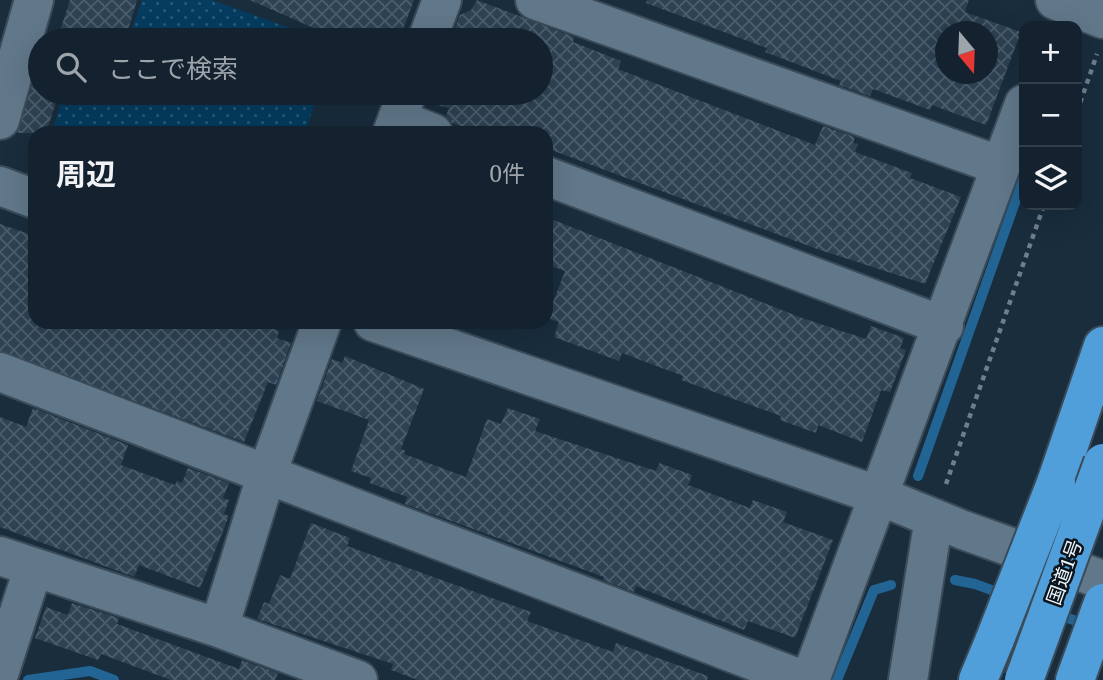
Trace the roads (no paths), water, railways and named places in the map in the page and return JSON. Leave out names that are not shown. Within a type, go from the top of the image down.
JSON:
[{"type":"highway","points":[[978,680],[1056,483],[1103,346]]},
{"type":"highway","name":"国道1号","points":[[1024,680],[1103,463]]},
{"type":"highway","points":[[1075,680],[1103,603]]},
{"type":"street","points":[[0,120],[34,0]]},
{"type":"street","points":[[432,28],[442,0]]},
{"type":"street","points":[[535,0],[1001,166]]},
{"type":"street","points":[[1058,7],[1101,34]]},
{"type":"street","points":[[399,115],[420,126]]},
{"type":"street","points":[[810,680],[877,495],[944,326],[1019,117]]},
{"type":"street","points":[[553,179],[944,326]]},
{"type":"street","points":[[0,186],[28,196]]},
{"type":"street","points":[[219,628],[266,477],[319,329]]},
{"type":"street","points":[[393,329],[877,495],[1103,580]]},
{"type":"street","points":[[0,372],[266,477],[803,680]]},
{"type":"street","points":[[908,680],[934,518]]},
{"type":"street","points":[[0,671],[16,563],[219,628],[358,680]]},
{"type":"waterway","points":[[918,476],[1019,191]]},
{"type":"waterway","points":[[955,580],[975,584],[1087,625]]},
{"type":"waterway","points":[[837,680],[874,590],[891,585]]},
{"type":"waterway","points":[[28,680],[90,671],[114,680]]}]
